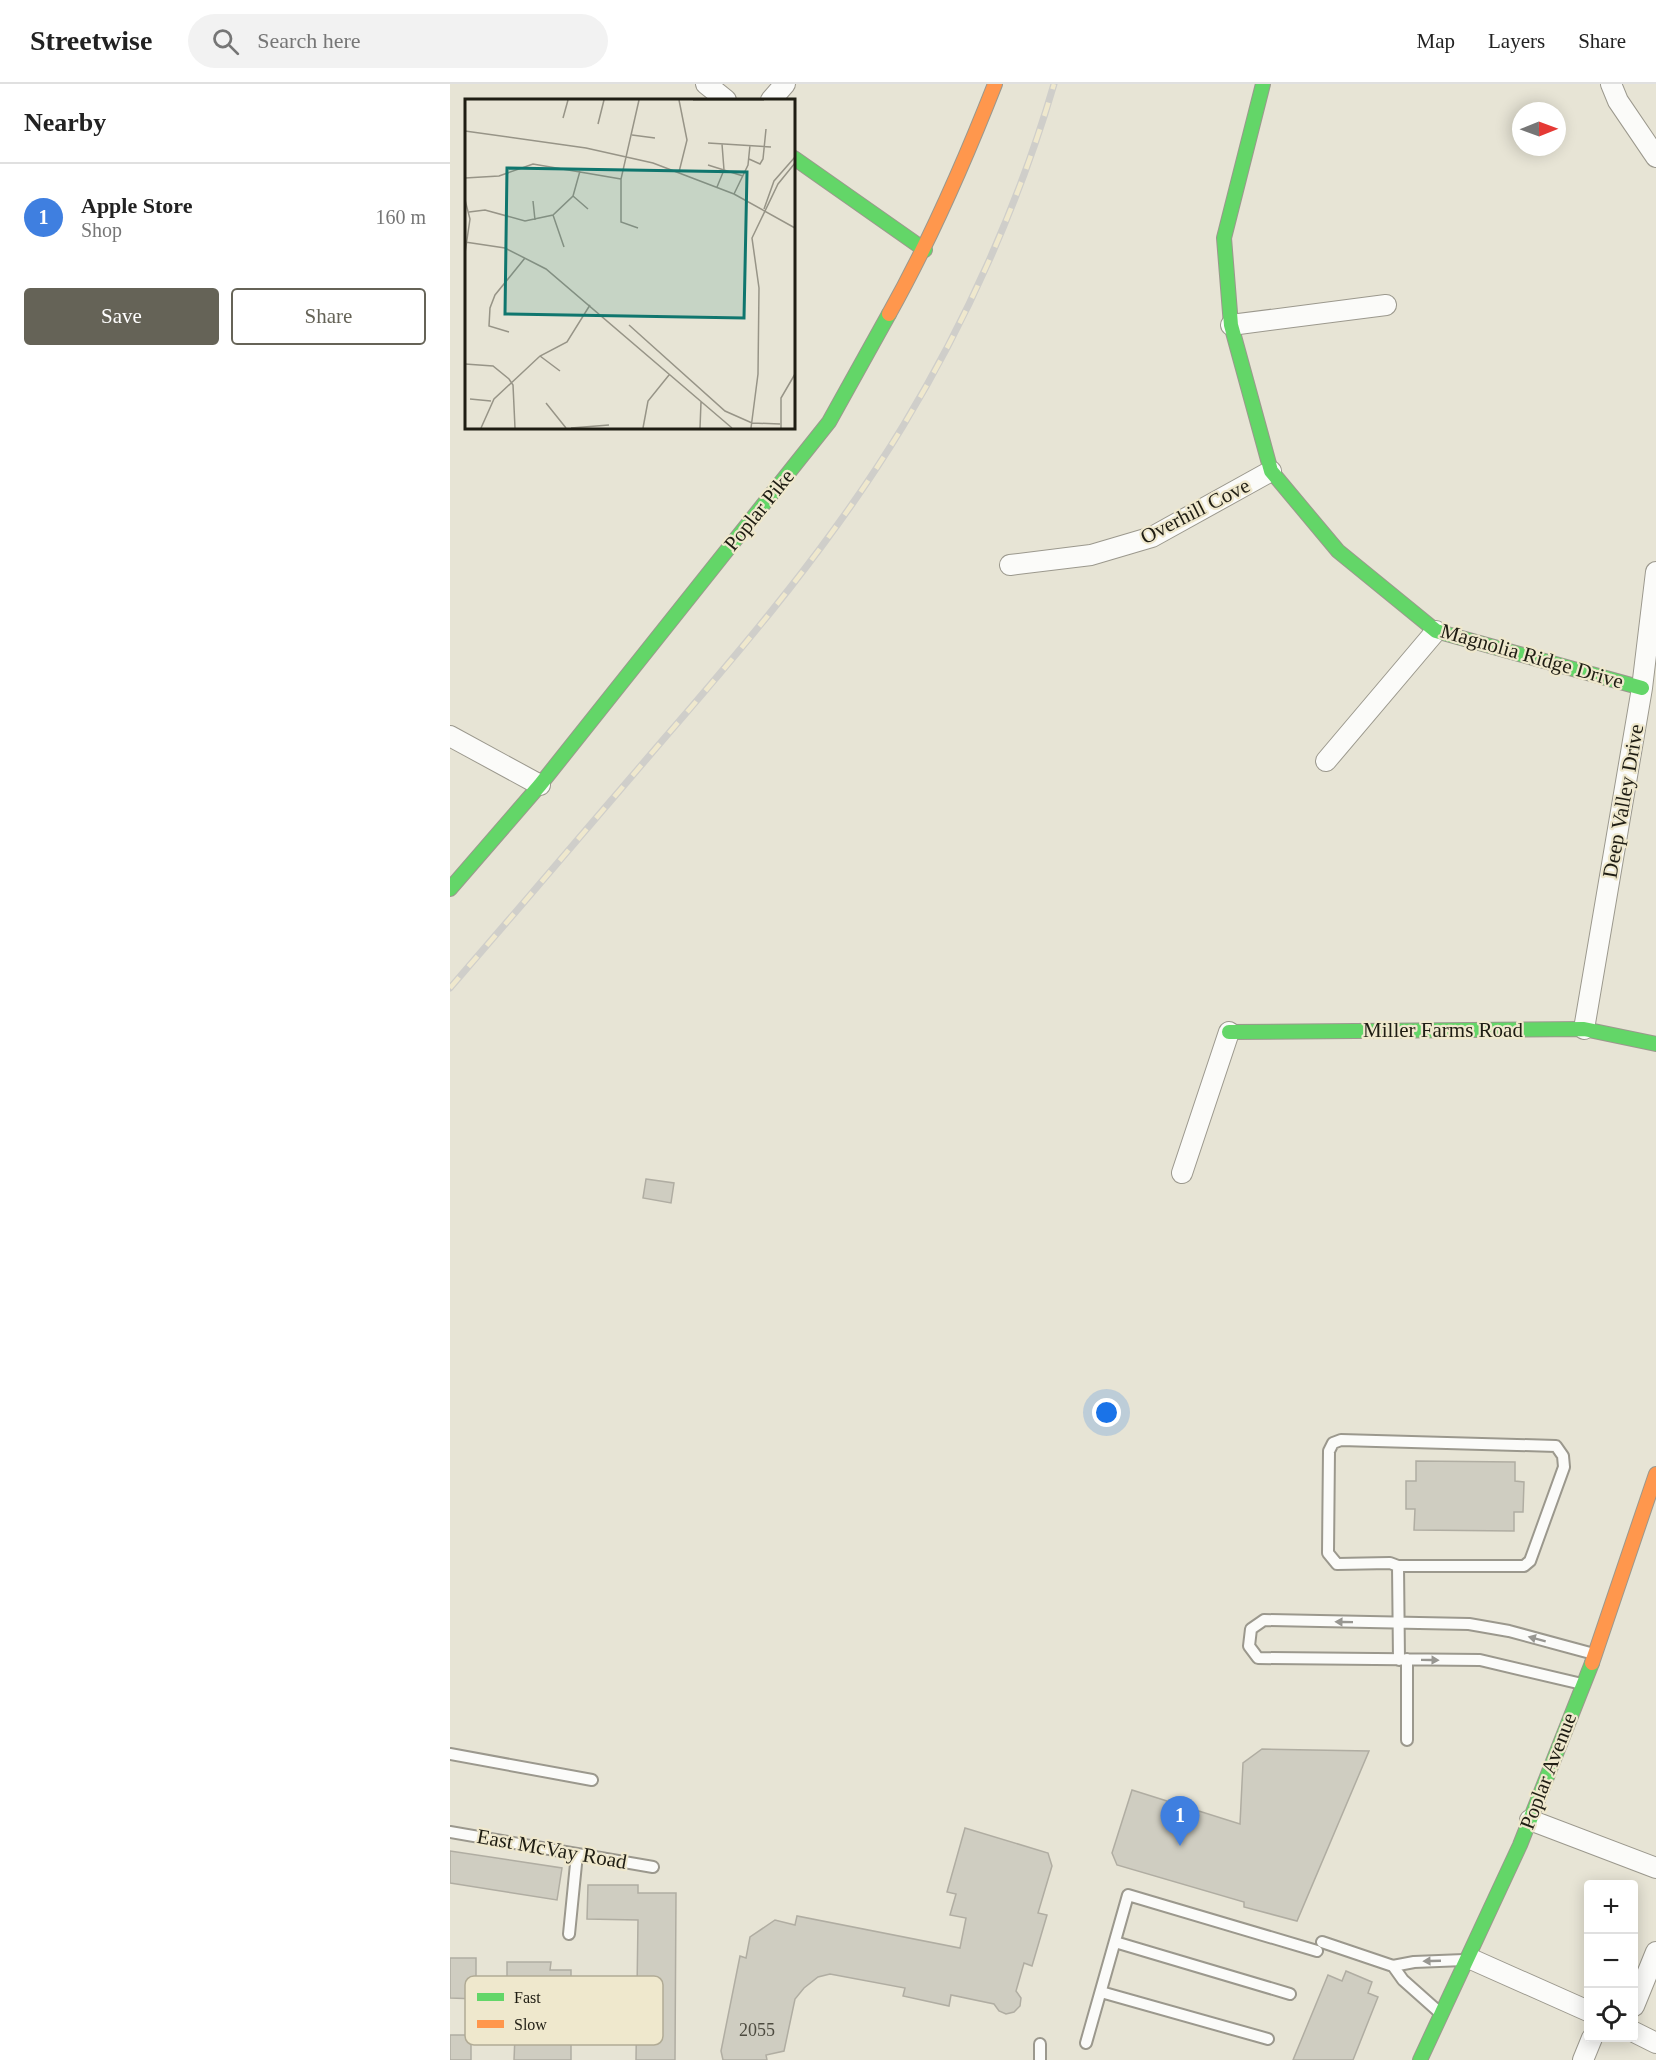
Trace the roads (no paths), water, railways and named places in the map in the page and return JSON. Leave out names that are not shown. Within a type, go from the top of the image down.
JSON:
[{"type":"main road","name":"Poplar Pike","points":[[450,890],[540,785],[830,422],[925,250],[963,166],[995,84]]},
{"type":"main road","name":"Magnolia Ridge Drive","points":[[1263,84],[1224,238],[1231,325],[1271,471],[1338,551],[1436,631],[1642,688]]},
{"type":"main road","points":[[795,159],[925,250]]},
{"type":"main road","name":"Miller Farms Road","points":[[1229,1032],[1584,1029],[1656,1044]]},
{"type":"main road","name":"Poplar Avenue","points":[[1420,2060],[1471,1959],[1530,1820],[1651,1506],[1656,1474]]},
{"type":"street","points":[[706,84],[725,99]]},
{"type":"street","points":[[772,99],[785,84]]},
{"type":"street","points":[[1611,84],[1618,101],[1656,157]]},
{"type":"street","points":[[1231,325],[1386,305]]},
{"type":"street","name":"Overhill Cove","points":[[1011,565],[1091,555],[1152,537],[1271,471]]},
{"type":"street","name":"Deep Valley Drive","points":[[1584,1029],[1642,688],[1656,572]]},
{"type":"street","points":[[1326,761],[1436,631]]},
{"type":"street","points":[[450,736],[540,785]]},
{"type":"street","points":[[1182,1173],[1229,1032]]},
{"type":"street","points":[[1530,1820],[1656,1868]]},
{"type":"street","points":[[1638,1996],[1656,1952]]},
{"type":"street","points":[[1471,1959],[1584,2009]]},
{"type":"street","points":[[1638,2034],[1656,2043]]},
{"type":"street","points":[[1583,2060],[1590,2042]]},
{"type":"lane","points":[[1341,1440],[1556,1446],[1563,1456],[1564,1467],[1530,1561],[1524,1566],[1398,1566],[1390,1563],[1337,1564],[1331,1560],[1328,1553],[1329,1451],[1333,1443],[1341,1440]]},
{"type":"lane","points":[[1398,1566],[1399,1623],[1407,1740]]},
{"type":"lane","points":[[1583,1684],[1480,1660],[1258,1658],[1249,1646],[1251,1629],[1264,1620],[1468,1624],[1509,1631],[1594,1654]]},
{"type":"lane","points":[[450,1754],[592,1780]]},
{"type":"lane","name":"East McVay Road","points":[[450,1832],[653,1867]]},
{"type":"lane","points":[[569,1934],[577,1854]]},
{"type":"lane","points":[[1086,2043],[1128,1895],[1393,1966],[1414,1962],[1471,1959]]},
{"type":"lane","points":[[1115,1942],[1290,1994]]},
{"type":"lane","points":[[1393,1966],[1403,1980],[1443,2015]]},
{"type":"lane","points":[[1101,1992],[1268,2038]]},
{"type":"lane","points":[[1040,2044],[1040,2060]]},
{"type":"railway","points":[[450,988],[758,628],[820,549],[877,468],[926,386],[989,260],[1025,172],[1054,84]]},
{"type":"place","name":"Apple Store","points":[[1180,1846]]}]
